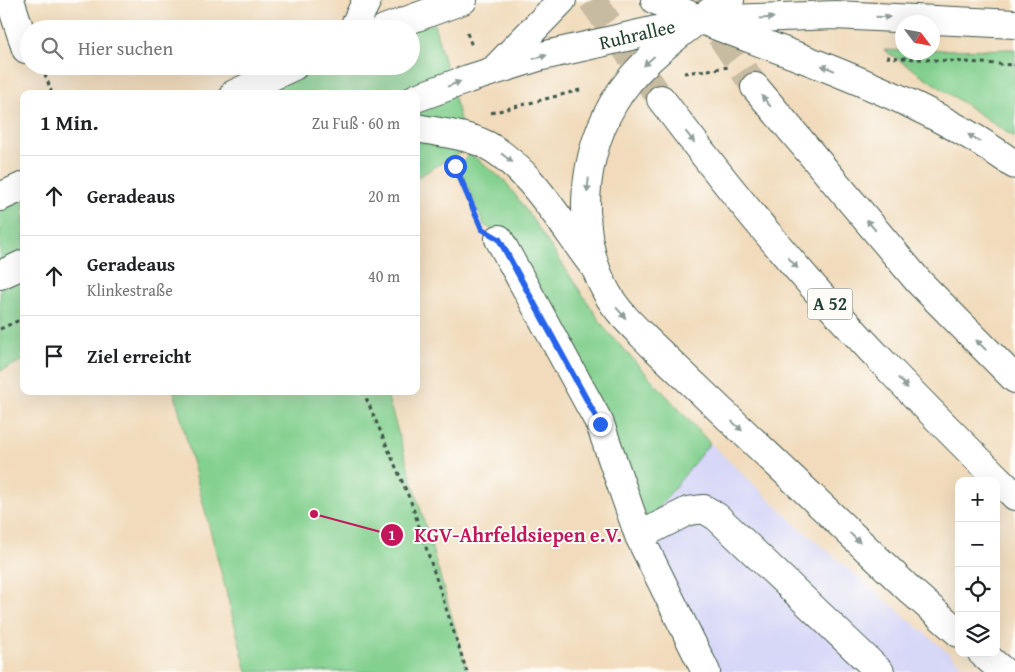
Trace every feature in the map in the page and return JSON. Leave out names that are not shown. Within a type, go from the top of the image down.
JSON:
[{"type":"main road","points":[[10,0],[20,23]]},
{"type":"main road","points":[[357,20],[367,0]]},
{"type":"main road","points":[[409,20],[463,0]]},
{"type":"main road","points":[[493,71],[562,0]]},
{"type":"main road","points":[[656,0],[700,20],[880,89],[945,120],[1015,165]]},
{"type":"main road","points":[[597,271],[588,230],[587,184],[604,124],[629,80],[663,48],[730,0]]},
{"type":"main road","name":"Ruhrallee","points":[[420,97],[542,56],[700,20],[835,15],[1015,24]]},
{"type":"main road","points":[[243,90],[275,75]]},
{"type":"main road","points":[[755,87],[919,282],[1015,379]]},
{"type":"main road","name":"A 52","points":[[661,99],[769,236],[826,300],[919,400],[1015,496]]},
{"type":"main road","points":[[420,129],[480,142],[510,159],[525,175],[597,271],[614,305],[652,345],[911,591],[955,630]]},
{"type":"main road","points":[[0,197],[20,188]]},
{"type":"main road","points":[[499,239],[600,424],[639,536],[706,672]]},
{"type":"main road","points":[[0,275],[20,266]]},
{"type":"main road","points":[[639,536],[688,510],[704,509],[717,517],[880,672]]},
{"type":"main road","points":[[987,657],[1004,672]]},
{"type":"path","points":[[884,57],[1015,65]]},
{"type":"path","points":[[677,74],[734,66]]},
{"type":"path","points":[[43,75],[50,90]]},
{"type":"path","points":[[455,159],[460,182],[482,229],[499,239]]},
{"type":"path","points":[[0,330],[20,320]]},
{"type":"path","points":[[365,395],[411,502],[467,672]]},
{"type":"shaded area","points":[[710,443],[799,527],[971,672],[713,672],[641,530]]},
{"type":"green space","points":[[434,24],[468,148],[420,176],[420,90],[246,90],[278,75],[420,75],[420,27]]},
{"type":"green space","points":[[1015,49],[1015,138],[899,60],[940,60],[940,50]]},
{"type":"green space","points":[[884,50],[895,50],[895,57]]},
{"type":"green space","points":[[469,153],[505,181],[606,330],[710,443],[641,530],[503,236],[484,225],[460,168]]},
{"type":"green space","points":[[20,191],[20,362],[0,371],[0,200]]},
{"type":"green space","points":[[175,395],[387,395],[468,672],[247,672]]},
{"type":"tunnel","points":[[592,0],[661,99]]},
{"type":"tunnel","points":[[697,0],[755,87]]},
{"type":"place","name":"KGV-Ahrfeldsiepen e.V.","points":[[314,514]]},
{"type":"route","points":[[455,166],[460,182],[482,229],[499,239],[600,424]]}]
